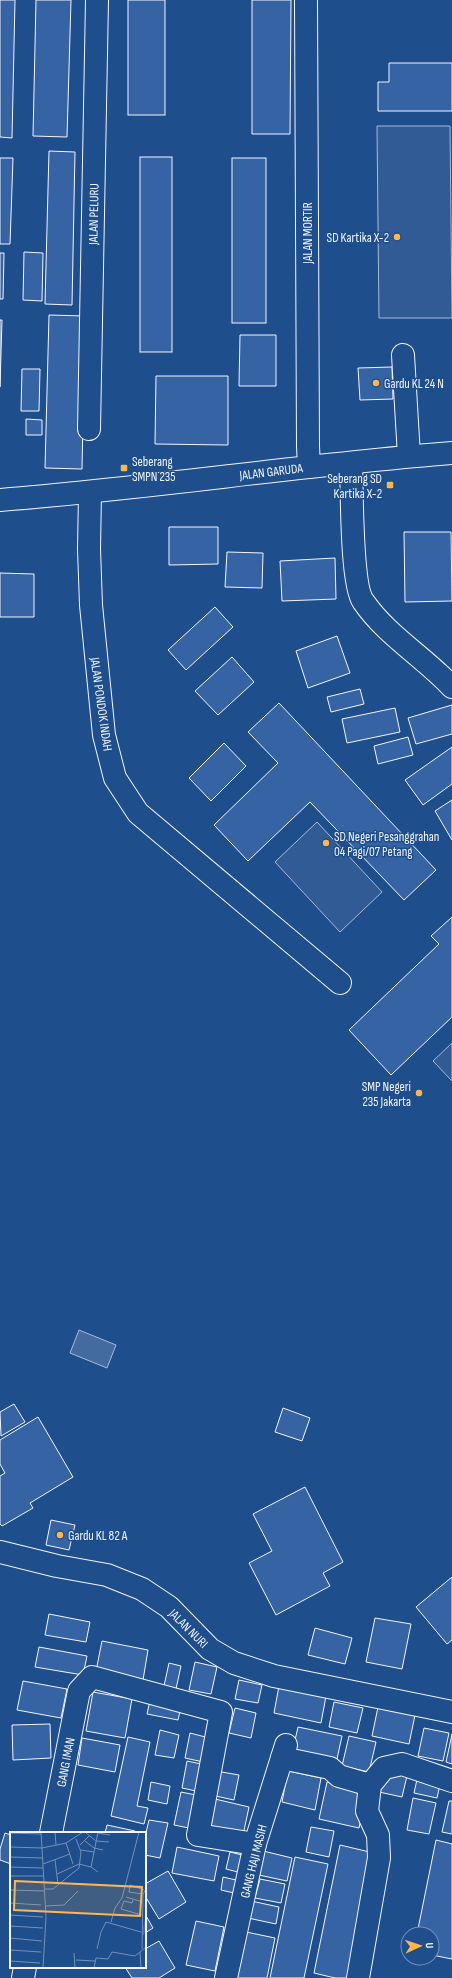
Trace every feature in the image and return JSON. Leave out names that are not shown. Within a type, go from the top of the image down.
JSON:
[{"type":"street","name":"JALAN PELURU","points":[[89,429],[97,0]]},
{"type":"street","name":"JALAN MORTIR","points":[[306,0],[309,467]]},
{"type":"street","points":[[403,355],[409,456]]},
{"type":"street","name":"JALAN GARUDA","points":[[0,500],[90,493],[309,467],[409,456],[452,453]]},
{"type":"street","points":[[351,463],[355,571],[361,600],[378,621],[448,678]]},
{"type":"street","name":"JALAN PONDOK INDAH","points":[[90,493],[89,549],[91,605],[104,735],[115,778],[138,812],[340,983]]},
{"type":"street","name":"JALAN NURI","points":[[0,1552],[57,1566],[107,1575],[142,1589],[169,1607],[210,1649],[234,1663],[274,1676],[452,1712]]},
{"type":"street","name":"GANG IMAN","points":[[51,1832],[79,1692],[92,1677],[221,1712],[198,1835],[255,1844]]},
{"type":"street","name":"GANG HAJI MASIH","points":[[226,1978],[255,1844],[284,1752],[330,1768],[339,1776],[370,1784]]},
{"type":"street","points":[[358,1978],[379,1858],[378,1835],[367,1811],[370,1784],[384,1768],[402,1764],[452,1781]]},
{"type":"street","points":[[23,1978],[25,1968]]},
{"type":"shaded area","points":[[377,126],[450,126],[452,318],[379,318]]},
{"type":"shaded area","points":[[317,822],[382,892],[340,932],[275,862]]},
{"type":"shaded area","points":[[452,1043],[452,1081],[433,1061]]},
{"type":"shaded area","points":[[79,1330],[116,1345],[107,1368],[70,1353]]},
{"type":"building","points":[[0,0],[15,0],[12,138],[0,137]]},
{"type":"building","points":[[36,0],[71,0],[67,137],[33,136]]},
{"type":"building","points":[[128,0],[165,0],[165,115],[128,115]]},
{"type":"building","points":[[252,0],[291,0],[290,134],[252,134]]},
{"type":"building","points":[[389,63],[452,63],[452,111],[378,111],[378,82],[389,82]]},
{"type":"building","points":[[49,151],[75,152],[72,305],[45,304]]},
{"type":"building","points":[[140,157],[172,157],[172,352],[140,352]]},
{"type":"building","points":[[0,158],[13,158],[10,244],[0,244]]},
{"type":"building","points":[[232,158],[266,158],[266,323],[232,323]]},
{"type":"building","points":[[24,252],[43,253],[42,301],[23,300]]},
{"type":"building","points":[[0,253],[4,253],[3,299],[0,299]]},
{"type":"building","points":[[49,315],[85,316],[82,469],[45,468]]},
{"type":"building","points":[[0,320],[2,320],[0,387]]},
{"type":"building","points":[[240,335],[276,335],[276,386],[239,386]]},
{"type":"building","name":"Gardu KL 24 N","points":[[392,367],[393,399],[360,400],[358,368]]},
{"type":"building","points":[[22,369],[40,369],[39,411],[21,411]]},
{"type":"building","points":[[156,376],[228,376],[228,445],[155,444]]},
{"type":"building","points":[[26,419],[42,420],[42,435],[26,435]]},
{"type":"building","points":[[169,527],[218,527],[218,564],[169,565]]},
{"type":"building","points":[[404,532],[451,532],[452,601],[405,602]]},
{"type":"building","points":[[227,552],[263,553],[262,588],[225,587]]},
{"type":"building","points":[[335,558],[336,599],[282,601],[280,561]]},
{"type":"building","points":[[0,573],[34,574],[34,617],[0,617]]},
{"type":"building","points":[[215,607],[233,627],[186,670],[168,650]]},
{"type":"building","points":[[337,636],[350,673],[308,688],[296,651]]},
{"type":"building","points":[[232,657],[254,682],[218,715],[195,691]]},
{"type":"building","points":[[360,689],[364,704],[331,712],[327,697]]},
{"type":"building","points":[[279,703],[436,870],[404,900],[310,802],[248,861],[214,825],[278,763],[248,732]]},
{"type":"building","points":[[452,705],[452,734],[416,744],[408,718]]},
{"type":"building","points":[[395,708],[400,732],[347,743],[342,719]]},
{"type":"building","points":[[408,737],[413,755],[378,764],[374,746]]},
{"type":"building","points":[[224,743],[246,766],[211,801],[189,778]]},
{"type":"building","points":[[452,747],[452,784],[423,805],[405,780]]},
{"type":"building","points":[[452,800],[452,840],[435,811]]},
{"type":"building","points":[[452,917],[452,1017],[391,1075],[349,1030],[439,944],[431,936]]},
{"type":"building","points":[[14,1404],[25,1422],[1,1436],[0,1412]]},
{"type":"building","points":[[283,1408],[310,1418],[302,1441],[275,1432]]},
{"type":"building","points":[[38,1417],[73,1477],[30,1503],[33,1508],[2,1526],[0,1524],[0,1476],[5,1473],[0,1464],[0,1440]]},
{"type":"building","points":[[305,1487],[343,1562],[323,1573],[330,1586],[276,1615],[249,1563],[272,1551],[253,1514]]},
{"type":"building","name":"Gardu KL 82 A","points":[[51,1520],[75,1525],[69,1550],[46,1545]]},
{"type":"building","points":[[452,1577],[452,1640],[447,1644],[416,1607]]},
{"type":"building","points":[[49,1614],[90,1622],[86,1642],[45,1635]]},
{"type":"building","points":[[375,1618],[411,1624],[402,1669],[366,1662]]},
{"type":"building","points":[[315,1628],[352,1638],[345,1664],[308,1655]]},
{"type":"building","points":[[102,1641],[148,1650],[143,1680],[96,1671]]},
{"type":"building","points":[[39,1647],[87,1656],[83,1675],[35,1667]]},
{"type":"building","points":[[195,1662],[217,1667],[211,1694],[189,1690]]},
{"type":"building","points":[[169,1663],[181,1666],[176,1689],[164,1686]]},
{"type":"building","points":[[239,1680],[262,1685],[258,1703],[235,1699]]},
{"type":"building","points":[[23,1681],[67,1689],[61,1718],[17,1710]]},
{"type":"building","points":[[279,1686],[326,1696],[321,1723],[274,1713]]},
{"type":"building","points":[[93,1692],[132,1699],[125,1738],[86,1731]]},
{"type":"building","points":[[151,1696],[182,1702],[178,1720],[147,1714]]},
{"type":"building","points":[[334,1702],[363,1708],[357,1733],[329,1727]]},
{"type":"building","points":[[378,1707],[415,1715],[409,1744],[372,1736]]},
{"type":"building","points":[[235,1708],[256,1713],[251,1738],[229,1733]]},
{"type":"building","points":[[50,1724],[51,1758],[13,1760],[12,1725]]},
{"type":"building","points":[[298,1727],[342,1736],[337,1759],[293,1749]]},
{"type":"building","points":[[424,1728],[449,1733],[443,1761],[418,1756]]},
{"type":"building","points":[[160,1730],[179,1735],[174,1758],[155,1755]]},
{"type":"building","points":[[190,1733],[213,1739],[208,1763],[185,1758]]},
{"type":"building","points":[[452,1734],[452,1764],[446,1762]]},
{"type":"building","points":[[349,1736],[376,1742],[369,1772],[342,1766]]},
{"type":"building","points":[[128,1737],[150,1742],[137,1806],[148,1808],[144,1824],[111,1816]]},
{"type":"building","points":[[82,1738],[120,1745],[115,1772],[78,1765]]},
{"type":"building","points":[[187,1761],[206,1765],[201,1792],[182,1788]]},
{"type":"building","points":[[216,1771],[239,1775],[234,1800],[211,1795]]},
{"type":"building","points":[[288,1771],[321,1778],[315,1810],[282,1802]]},
{"type":"building","points":[[384,1771],[407,1776],[402,1797],[379,1792]]},
{"type":"building","points":[[418,1775],[441,1780],[437,1798],[414,1793]]},
{"type":"building","points":[[151,1782],[170,1786],[167,1804],[148,1800]]},
{"type":"building","points":[[327,1782],[367,1790],[359,1828],[319,1819]]},
{"type":"building","points":[[181,1792],[201,1796],[194,1829],[174,1825]]},
{"type":"building","points":[[413,1798],[436,1803],[429,1834],[407,1830]]},
{"type":"building","points":[[215,1799],[249,1807],[242,1840],[207,1832]]},
{"type":"building","points":[[449,1801],[452,1801],[452,1834],[442,1832]]},
{"type":"building","points":[[149,1820],[168,1823],[160,1858],[146,1855],[146,1833]]},
{"type":"building","points":[[107,1825],[135,1831],[135,1832],[105,1832]]},
{"type":"building","points":[[311,1827],[334,1831],[329,1857],[306,1852]]},
{"type":"building","points":[[5,1833],[10,1835],[10,1864],[0,1860],[0,1849]]},
{"type":"building","points":[[436,1840],[452,1844],[452,1959],[440,1957],[440,1926],[419,1926]]},
{"type":"building","points":[[340,1845],[374,1853],[348,1978],[335,1978],[314,1973]]},
{"type":"building","points":[[177,1847],[219,1856],[214,1881],[172,1873]]},
{"type":"building","points":[[259,1850],[292,1858],[287,1881],[254,1874]]},
{"type":"building","points":[[230,1852],[242,1855],[238,1872],[226,1869]]},
{"type":"building","points":[[295,1857],[328,1864],[304,1978],[270,1978]]},
{"type":"building","points":[[168,1871],[186,1902],[159,1919],[146,1898],[146,1883]]},
{"type":"building","points":[[223,1877],[236,1880],[234,1893],[221,1890]]},
{"type":"building","points":[[260,1879],[285,1884],[281,1903],[255,1898]]},
{"type":"building","points":[[251,1901],[279,1907],[276,1924],[248,1918]]},
{"type":"building","points":[[146,1916],[153,1928],[146,1932]]},
{"type":"building","points":[[196,1921],[224,1927],[215,1971],[186,1965]]},
{"type":"building","points":[[246,1932],[275,1938],[267,1978],[237,1978]]},
{"type":"building","points":[[159,1941],[175,1968],[159,1978],[132,1978],[126,1968],[146,1968],[146,1948]]},
{"type":"place","name":"SD Kartika X-2","points":[[397,237]]},
{"type":"place","name":"Gardu KL 24 N","points":[[376,383]]},
{"type":"place","name":"Seberang SMPN 235","points":[[124,468]]},
{"type":"place","name":"Seberang SD Kartika X-2","points":[[390,485]]},
{"type":"place","name":"SD Negeri Pesanggrahan 04 Pagi/07 Petang","points":[[326,843]]},
{"type":"place","name":"SMP Negeri 235 Jakarta","points":[[419,1093]]},
{"type":"place","name":"Gardu KL 82 A","points":[[60,1535]]}]
